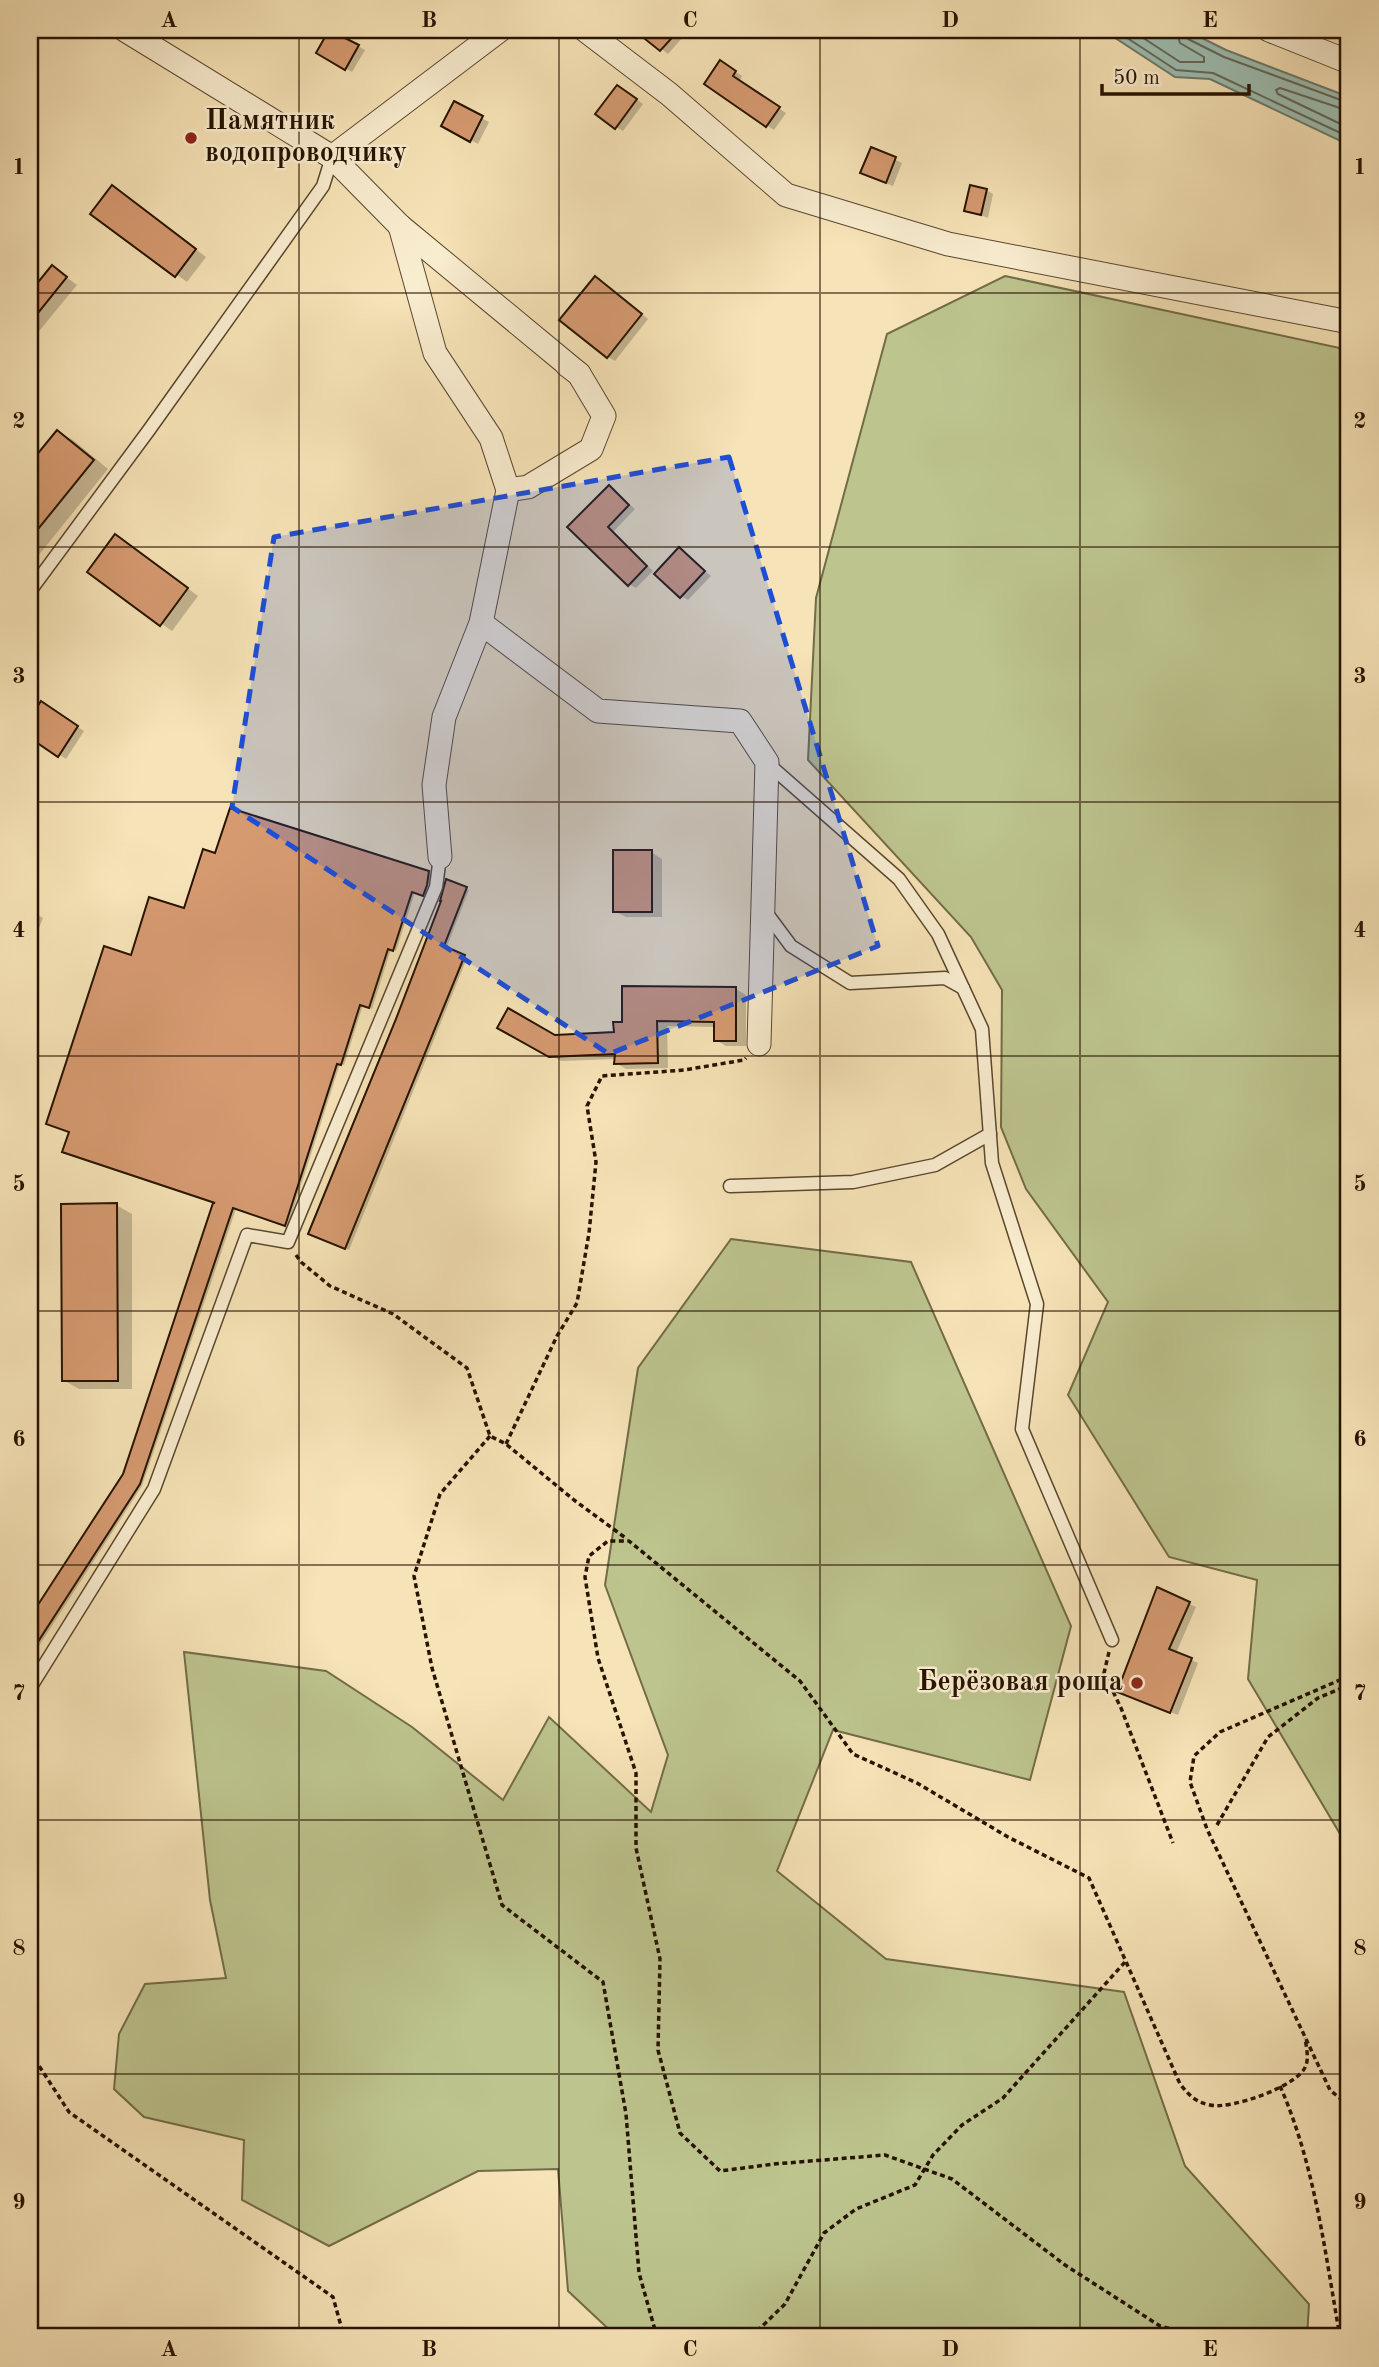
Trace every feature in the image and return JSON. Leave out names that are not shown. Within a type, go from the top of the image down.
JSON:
[{"type":"street","points":[[125,30],[332,157],[400,226],[579,374]]},
{"type":"street","points":[[332,157],[500,30]]},
{"type":"street","points":[[586,30],[669,94],[786,195],[948,244],[1349,322]]},
{"type":"street","points":[[1269,30],[1349,62]]},
{"type":"street","points":[[400,226],[435,353],[491,438],[508,490],[481,623],[444,717],[435,785],[440,857]]},
{"type":"street","points":[[481,623],[598,711],[740,721],[766,762],[759,1044]]},
{"type":"lane","points":[[30,591],[323,186],[332,157]]},
{"type":"lane","points":[[508,490],[528,487],[592,449],[604,416],[579,374]]},
{"type":"lane","points":[[766,762],[899,879],[938,934],[982,1030],[992,1163],[1037,1304],[1022,1429],[1112,1640]]},
{"type":"lane","points":[[30,1688],[154,1489],[247,1235],[288,1242],[436,887],[440,857]]},
{"type":"lane","points":[[763,908],[791,946],[850,983],[945,978],[963,988]]},
{"type":"lane","points":[[730,1186],[853,1182],[935,1165],[990,1134]]},
{"type":"path","points":[[506,1444],[557,1336],[577,1303],[589,1233],[596,1162],[587,1106],[602,1076],[684,1070],[744,1060],[759,1044]]},
{"type":"path","points":[[288,1242],[301,1262],[330,1286],[393,1314],[467,1368],[490,1436],[506,1444],[573,1500],[629,1541],[800,1681],[853,1754],[917,1783],[1008,1837],[1089,1878],[1180,2084],[1192,2099],[1212,2106],[1242,2103],[1296,2078],[1306,2065],[1305,2038]]},
{"type":"path","points":[[490,1436],[439,1494],[414,1576],[432,1668],[502,1905],[603,1982],[626,2114],[639,2273],[657,2337]]},
{"type":"path","points":[[629,1541],[608,1541],[589,1556],[584,1577],[598,1658],[636,1773],[636,1848],[660,1959],[658,2050],[680,2133],[720,2171],[885,2155],[952,2179],[1065,2265],[1160,2326],[1202,2337]]},
{"type":"path","points":[[1112,1640],[1104,1672],[1121,1708],[1173,1843]]},
{"type":"path","points":[[1349,1676],[1220,1732],[1194,1756],[1190,1783],[1207,1829],[1330,2091],[1349,2106]]},
{"type":"path","points":[[1217,1825],[1268,1737],[1318,1698],[1349,1685]]},
{"type":"path","points":[[751,2337],[785,2304],[824,2233],[856,2209],[915,2185],[933,2155],[962,2125],[1003,2098],[1125,1962]]},
{"type":"path","points":[[30,2052],[69,2112],[333,2297],[344,2337]]},
{"type":"path","points":[[1280,2086],[1294,2120],[1315,2198],[1340,2337]]},
{"type":"highlighted area","points":[[729,457],[878,946],[609,1054],[232,807],[274,537]]},
{"type":"green space","points":[[1005,276],[1349,350],[1349,1849],[1248,1679],[1257,1580],[1169,1557],[1068,1395],[1108,1302],[1026,1189],[1001,1127],[1002,990],[971,937],[808,760],[816,598],[887,334]]},
{"type":"green space","points":[[731,1239],[911,1262],[1071,1626],[1030,1780],[833,1730],[777,1871],[886,1959],[1124,1992],[1185,2166],[1309,2304],[1307,2337],[617,2337],[568,2291],[558,2169],[478,2171],[329,2246],[242,2200],[244,2140],[144,2117],[114,2089],[119,2034],[145,1984],[226,1978],[210,1900],[184,1652],[326,1671],[412,1727],[503,1800],[549,1717],[651,1812],[668,1755],[605,1585],[638,1368]]},
{"type":"water","points":[[1103,30],[1186,30],[1226,50],[1349,97],[1349,145],[1210,79],[1175,77]]},
{"type":"building","points":[[329,30],[359,45],[345,70],[316,53]]},
{"type":"building","points":[[653,30],[679,30],[660,51],[645,39]]},
{"type":"building","points":[[720,60],[736,71],[733,76],[780,107],[766,127],[704,84]]},
{"type":"building","points":[[617,85],[637,99],[615,129],[595,114]]},
{"type":"building","points":[[454,101],[483,116],[470,142],[441,126]]},
{"type":"building","points":[[871,147],[896,157],[886,183],[860,173]]},
{"type":"building","points":[[112,185],[196,249],[175,277],[90,214]]},
{"type":"building","points":[[970,185],[987,189],[981,215],[964,211]]},
{"type":"building","points":[[52,265],[67,277],[30,323],[30,292]]},
{"type":"building","points":[[595,276],[642,314],[607,358],[559,320]]},
{"type":"building","points":[[57,430],[94,460],[30,539],[30,463]]},
{"type":"building","points":[[609,485],[629,505],[608,527],[647,566],[628,586],[567,527]]},
{"type":"building","points":[[115,534],[188,588],[160,626],[87,572]]},
{"type":"building","points":[[679,547],[705,571],[680,598],[654,574]]},
{"type":"building","points":[[41,701],[78,726],[58,757],[30,738],[30,718]]},
{"type":"building","points":[[230,808],[429,871],[427,885],[423,896],[412,892],[393,951],[388,949],[369,1008],[360,1005],[341,1065],[337,1064],[285,1226],[233,1208],[140,1484],[30,1654],[30,1617],[123,1474],[215,1203],[62,1152],[69,1132],[46,1124],[104,946],[131,955],[149,897],[184,908],[203,849],[215,853]]},
{"type":"building","points":[[613,850],[652,850],[652,912],[613,912]]},
{"type":"building","points":[[446,879],[467,887],[444,946],[465,955],[345,1249],[308,1234],[396,1019],[441,901]]},
{"type":"building","points":[[622,986],[736,987],[736,1041],[714,1041],[714,1022],[657,1021],[658,1063],[614,1064],[615,1054],[549,1057],[497,1028],[508,1008],[555,1035],[614,1032],[613,1022],[622,1022]]},
{"type":"building","points":[[117,1203],[118,1381],[62,1381],[61,1204]]},
{"type":"building","points":[[1157,1587],[1190,1602],[1169,1649],[1192,1658],[1170,1713],[1117,1692]]},
{"type":"place","name":"Памятник водопроводчику","points":[[191,138]]},
{"type":"place","name":"Берёзовая роща","points":[[1137,1683]]}]
